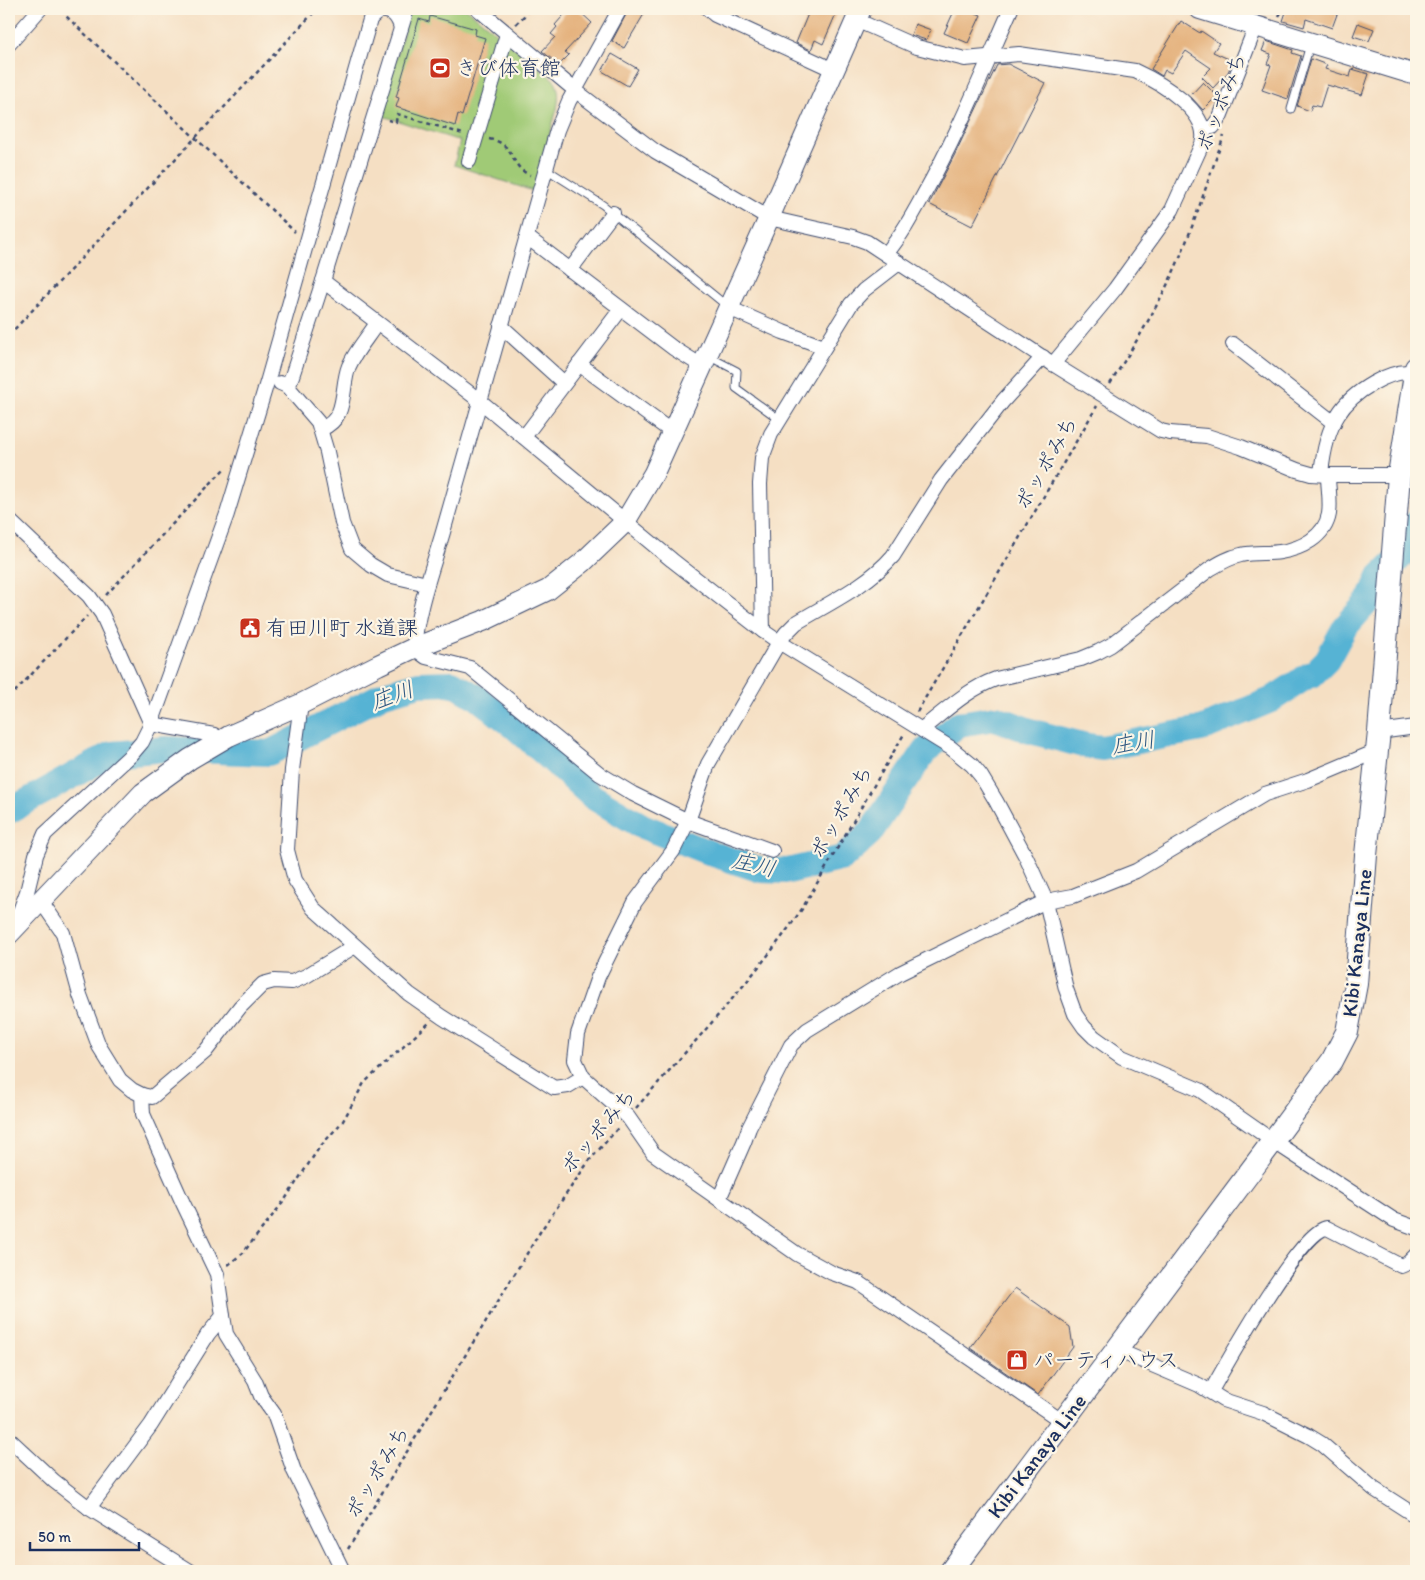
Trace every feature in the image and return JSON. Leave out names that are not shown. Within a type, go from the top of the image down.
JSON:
[{"type":"main road","name":"Kibi Kanaya Line","points":[[951,1571],[1273,1142],[1332,1061],[1347,1032],[1356,984],[1366,855],[1378,742],[1399,476],[1416,371]]},
{"type":"street","points":[[9,44],[40,9]]},
{"type":"street","points":[[287,386],[323,281],[407,9]]},
{"type":"street","points":[[478,9],[576,91],[655,151],[769,218],[853,236],[867,242],[1103,396],[1161,431],[1207,436],[1241,447],[1297,470],[1325,475],[1399,476]]},
{"type":"street","points":[[414,648],[415,629],[427,584],[544,174],[563,116],[620,9]]},
{"type":"street","points":[[708,9],[715,15],[834,70]]},
{"type":"street","points":[[886,254],[900,237],[957,131],[1011,9]]},
{"type":"street","points":[[1200,9],[1416,76]]},
{"type":"street","points":[[10,934],[27,892],[36,855],[45,834],[131,755],[142,742],[152,724],[227,514],[268,379],[372,13],[379,11],[389,12],[396,16],[401,28]]},
{"type":"street","points":[[10,934],[143,793],[190,759],[221,740],[301,704],[414,648],[483,621],[548,590],[582,564],[625,522],[654,473],[858,15],[903,42],[964,59],[1019,54],[1032,55],[1135,71],[1147,76],[1177,95],[1187,104],[1204,130],[1202,144],[1172,210],[1115,289],[1048,360],[1003,401],[941,480],[884,567],[873,577],[796,623],[779,642],[708,764],[688,821],[674,851],[635,902],[598,978],[578,1034],[574,1060],[583,1077],[628,1117],[653,1153],[798,1254],[832,1273],[858,1282],[1063,1422]]},
{"type":"street","points":[[1204,130],[1212,127],[1220,117],[1260,27]]},
{"type":"street","points":[[469,161],[507,34]]},
{"type":"street","points":[[570,270],[613,213]]},
{"type":"street","points":[[527,237],[673,348],[705,361]]},
{"type":"street","points":[[763,631],[760,469],[765,446],[779,419],[845,312],[856,298],[899,264]]},
{"type":"street","points":[[323,281],[480,401],[625,522],[763,631],[962,756],[981,776],[996,800],[1046,902],[1066,989],[1076,1014],[1084,1027],[1101,1043],[1122,1057],[1200,1090],[1273,1142],[1394,1220],[1416,1228]]},
{"type":"street","points":[[729,308],[783,332],[824,347]]},
{"type":"street","points":[[524,437],[621,309]]},
{"type":"street","points":[[321,430],[338,414],[348,367],[377,323]]},
{"type":"street","points":[[501,326],[564,383]]},
{"type":"street","points":[[1233,344],[1334,423]]},
{"type":"street","points":[[579,364],[672,432]]},
{"type":"street","points":[[916,726],[969,692],[996,678],[1082,659],[1111,645],[1210,569],[1222,562],[1239,555],[1280,552],[1298,548],[1309,542],[1318,535],[1328,516],[1325,475],[1327,438],[1343,407],[1380,379],[1398,372],[1416,371]]},
{"type":"street","points":[[268,379],[287,386],[318,422],[342,523],[352,549],[371,565],[388,575],[427,584]]},
{"type":"street","points":[[9,520],[89,596],[102,614],[152,724]]},
{"type":"street","points":[[414,648],[426,657],[470,668],[600,774],[633,794],[688,821],[772,851]]},
{"type":"street","points":[[301,704],[292,770],[287,850],[295,880],[313,908],[409,994],[554,1088],[568,1086],[583,1077]]},
{"type":"street","points":[[152,724],[214,735],[221,740]]},
{"type":"street","points":[[719,1198],[749,1128],[791,1045],[807,1030],[900,973],[1046,902],[1073,896],[1136,871],[1265,794],[1308,780],[1378,742],[1416,727]]},
{"type":"street","points":[[41,901],[63,934],[80,995],[99,1046],[120,1080],[132,1090],[152,1097],[204,1052],[240,1007],[263,984],[274,980],[292,982],[306,976],[356,946]]},
{"type":"street","points":[[142,1095],[143,1114],[216,1274],[226,1334],[255,1381],[261,1396],[274,1414],[294,1471],[342,1567]]},
{"type":"street","points":[[1211,1391],[1263,1301],[1290,1264],[1319,1230],[1327,1228],[1401,1266],[1408,1264],[1416,1255]]},
{"type":"street","points":[[88,1508],[151,1425],[208,1334],[223,1316]]},
{"type":"street","points":[[1117,1350],[1211,1391],[1223,1400],[1263,1414],[1317,1440],[1374,1488],[1416,1516]]},
{"type":"street","points":[[9,1439],[54,1481],[88,1508],[190,1571]]},
{"type":"lane","points":[[1290,109],[1311,42]]},
{"type":"lane","points":[[544,174],[613,213],[729,308]]},
{"type":"lane","points":[[705,361],[737,371],[736,388],[779,419]]},
{"type":"path","points":[[65,9],[66,16],[69,19],[292,230],[308,239]]},
{"type":"path","points":[[9,335],[317,9]]},
{"type":"path","points":[[507,34],[531,9]]},
{"type":"path","points":[[1260,27],[1274,9]]},
{"type":"path","points":[[374,116],[396,122],[397,114],[476,138],[502,142],[523,172],[544,174]]},
{"type":"path","name":"ポッポみち","points":[[342,1567],[540,1232],[589,1161],[770,954],[802,909],[846,834],[916,726],[1103,396],[1143,330],[1172,275],[1224,135]]},
{"type":"path","points":[[9,698],[234,459],[243,461]]},
{"type":"path","points":[[216,1274],[243,1253],[284,1201],[319,1148],[343,1121],[364,1083],[438,1014]]},
{"type":"green space","points":[[410,9],[467,9],[553,79],[558,93],[557,109],[533,191],[454,165],[460,141],[380,115]]},
{"type":"building","points":[[569,9],[577,9],[592,23],[565,52],[569,55],[559,65],[542,51],[555,37],[551,34],[557,27],[555,25]]},
{"type":"building","points":[[629,9],[647,9],[624,48],[612,41]]},
{"type":"building","points":[[810,9],[838,9],[823,44],[815,40],[811,50],[796,43]]},
{"type":"building","points":[[955,9],[966,9],[981,15],[968,43],[944,33]]},
{"type":"building","points":[[1282,9],[1339,9],[1332,28],[1306,19],[1304,27],[1283,21],[1286,12],[1282,11]]},
{"type":"building","name":"きび体育館","points":[[430,16],[476,29],[475,35],[485,38],[462,116],[458,114],[455,126],[396,107],[399,98],[396,97],[419,19],[429,22]]},
{"type":"building","points":[[1181,21],[1219,43],[1213,52],[1233,61],[1228,72],[1213,88],[1202,77],[1211,68],[1186,51],[1171,73],[1165,70],[1162,76],[1151,69]]},
{"type":"building","points":[[1358,23],[1374,29],[1369,41],[1353,36]]},
{"type":"building","points":[[915,24],[931,30],[926,40],[911,35]]},
{"type":"building","points":[[1266,41],[1293,50],[1292,53],[1301,56],[1288,99],[1262,90],[1271,65],[1267,64],[1271,54],[1262,51]]},
{"type":"building","points":[[612,54],[638,69],[628,86],[602,71]]},
{"type":"building","points":[[1311,59],[1327,65],[1325,69],[1350,77],[1352,69],[1369,74],[1362,95],[1327,85],[1320,107],[1312,105],[1310,111],[1297,106]]},
{"type":"building","points":[[1008,64],[1045,83],[972,226],[929,204],[997,65]]},
{"type":"building","points":[[1203,82],[1217,96],[1203,110],[1190,96]]},
{"type":"building","points":[[1015,1288],[1070,1327],[1073,1347],[1038,1395],[970,1348]]},
{"type":"waterway","name":"庄川","points":[[9,811],[112,754],[166,749],[269,753],[384,694],[419,684],[452,683],[477,697],[515,727],[593,797],[642,826],[710,853],[761,870],[788,871],[843,858],[870,833],[925,751],[959,724],[996,718],[1030,731],[1102,748],[1201,729],[1271,700],[1309,675],[1312,675],[1327,660],[1345,627],[1371,598],[1379,578],[1413,545],[1416,523]]},
{"type":"place","name":"きび体育館","points":[[440,68]]},
{"type":"place","name":"有田川町 水道課","points":[[250,628]]},
{"type":"place","name":"パーティハウス","points":[[1017,1360]]}]
